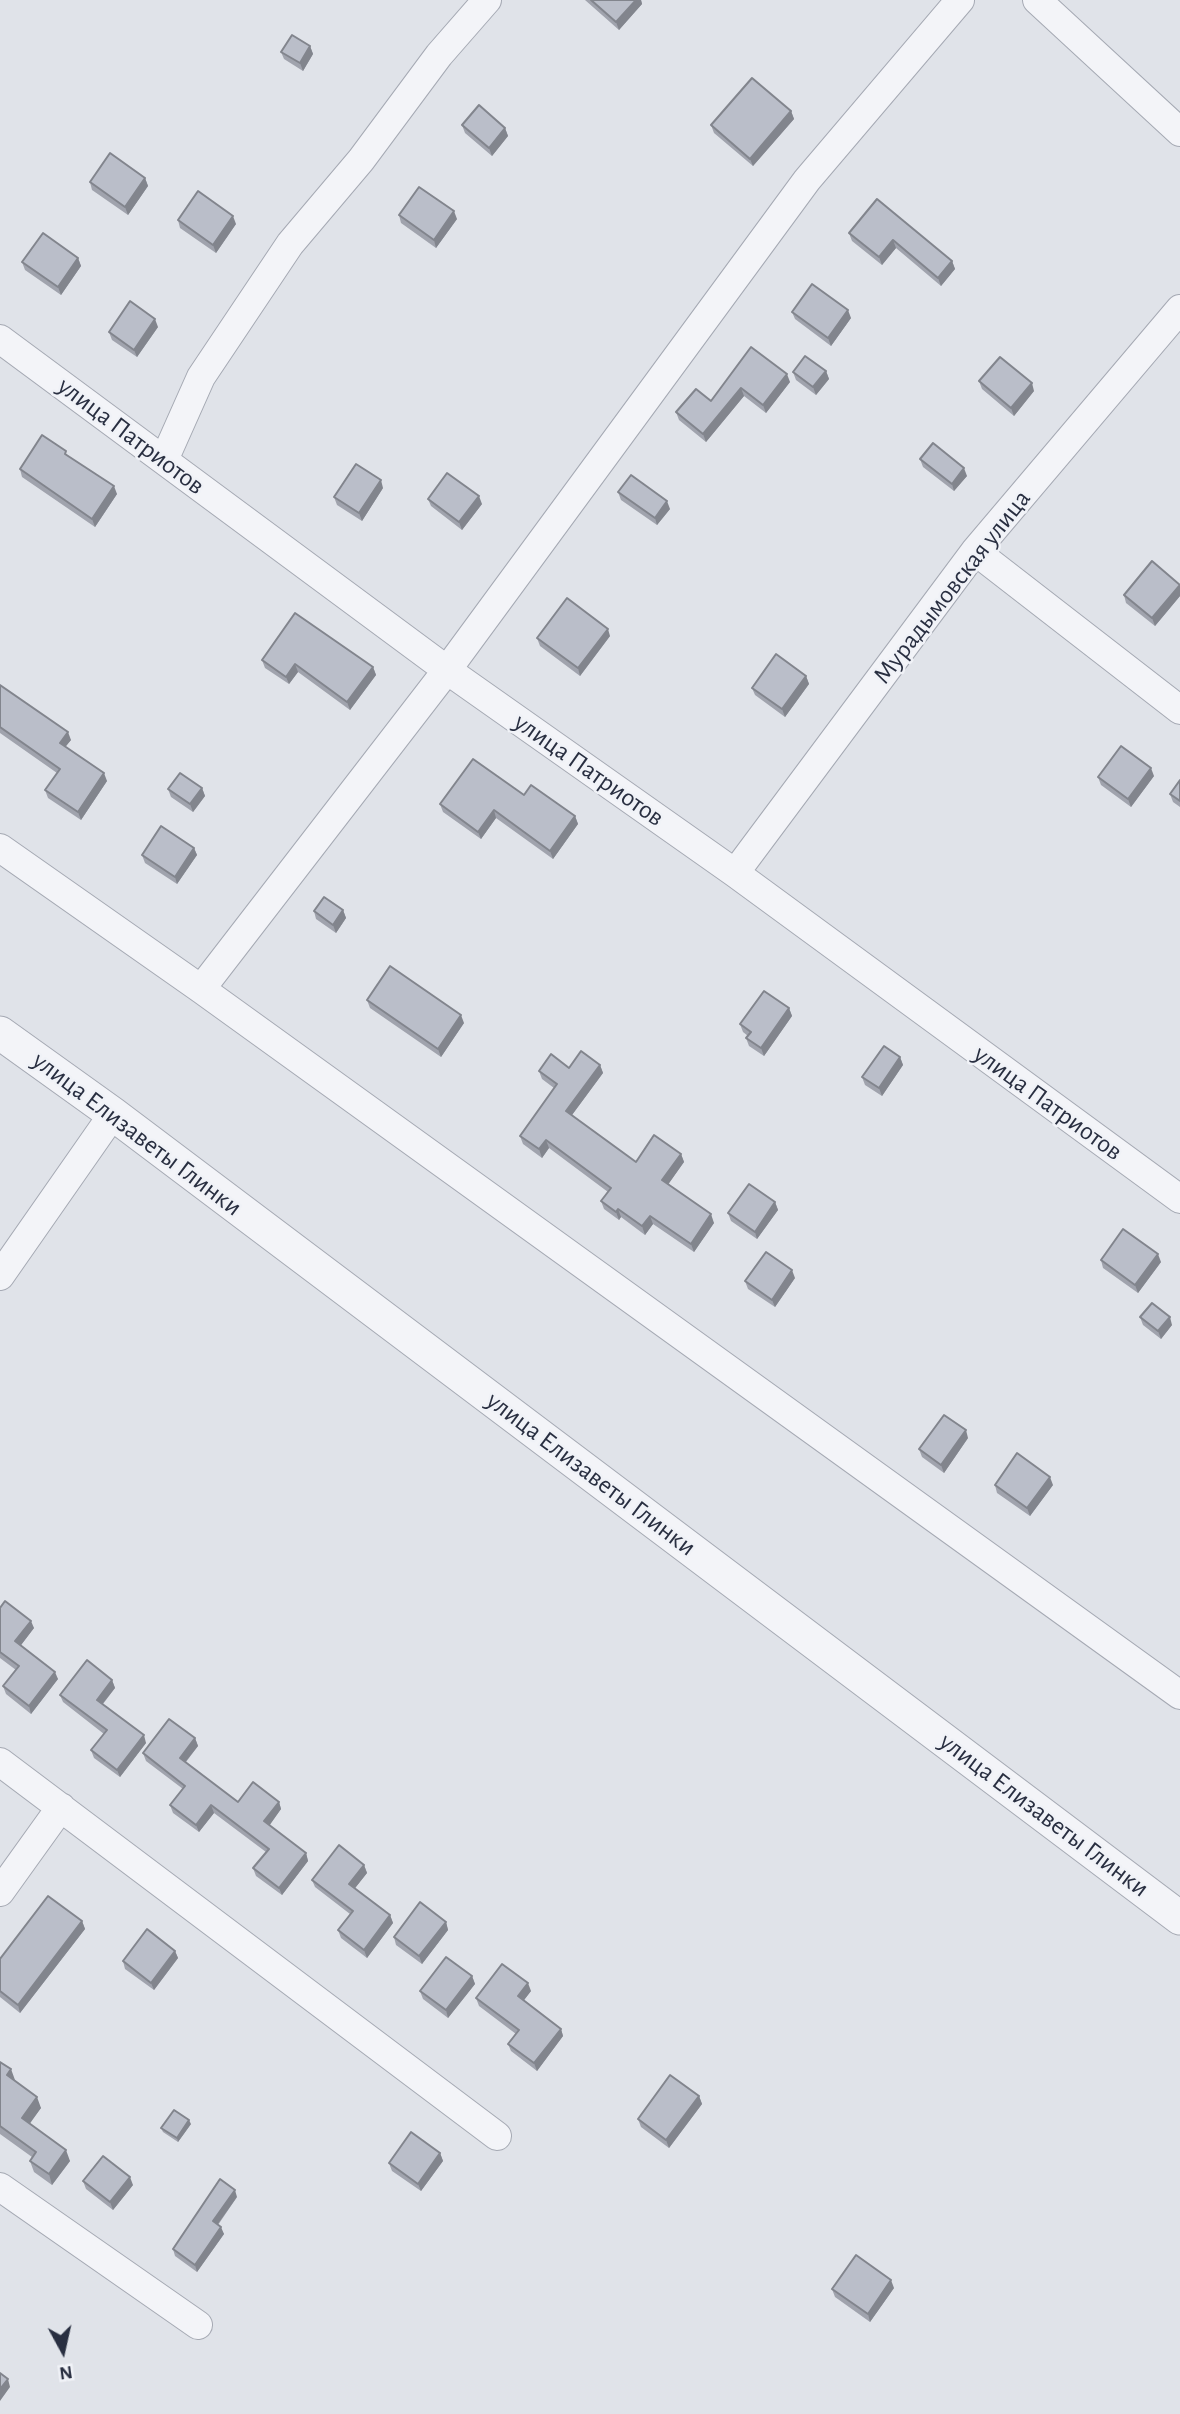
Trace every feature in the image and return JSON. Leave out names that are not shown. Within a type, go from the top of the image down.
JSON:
[{"type":"street","points":[[163,460],[201,377],[290,244],[361,160],[439,55],[487,0]]},
{"type":"street","points":[[201,989],[447,670],[807,180],[960,0]]},
{"type":"street","points":[[1037,0],[1180,132]]},
{"type":"street","name":"Мурадымовская улица","points":[[735,873],[975,551],[1180,309]]},
{"type":"street","name":"улица Патриотов","points":[[0,339],[447,670],[735,873],[1180,1199]]},
{"type":"street","points":[[975,551],[1180,710]]},
{"type":"street","points":[[0,848],[201,989],[1180,1695]]},
{"type":"street","name":"улица Елизаветы Глинки","points":[[0,1033],[113,1114],[1180,1918]]},
{"type":"street","points":[[0,1276],[113,1114]]},
{"type":"street","points":[[0,1762],[497,2136]]},
{"type":"street","points":[[0,1892],[61,1807]]},
{"type":"street","points":[[0,2188],[198,2325]]},
{"type":"building","points":[[591,0],[636,0],[616,22]]},
{"type":"building","points":[[292,35],[310,46],[300,63],[281,52]]},
{"type":"building","points":[[752,78],[791,111],[750,159],[711,125]]},
{"type":"building","points":[[479,105],[505,128],[489,148],[462,125]]},
{"type":"building","points":[[110,153],[145,178],[125,207],[90,182]]},
{"type":"building","points":[[419,187],[454,211],[434,240],[399,215]]},
{"type":"building","points":[[198,191],[233,216],[213,245],[178,220]]},
{"type":"building","points":[[877,199],[952,261],[938,278],[893,240],[879,257],[849,233]]},
{"type":"building","points":[[43,233],[78,258],[58,287],[22,262]]},
{"type":"building","points":[[812,284],[848,310],[828,338],[792,312]]},
{"type":"building","points":[[130,301],[155,319],[134,350],[109,332]]},
{"type":"building","points":[[751,347],[787,374],[763,405],[741,388],[703,434],[676,412],[696,389],[711,401]]},
{"type":"building","points":[[805,356],[826,371],[813,387],[793,372]]},
{"type":"building","points":[[1000,357],[1032,383],[1011,408],[979,381]]},
{"type":"building","points":[[42,435],[66,451],[65,454],[114,486],[92,519],[20,469]]},
{"type":"building","points":[[933,443],[964,468],[952,484],[920,459]]},
{"type":"building","points":[[356,464],[381,480],[359,513],[334,497]]},
{"type":"building","points":[[447,473],[479,496],[459,522],[428,499]]},
{"type":"building","points":[[631,475],[667,501],[655,518],[618,492]]},
{"type":"building","points":[[1152,561],[1180,585],[1152,618],[1124,595]]},
{"type":"building","points":[[567,598],[608,629],[578,668],[537,638]]},
{"type":"building","points":[[295,613],[373,667],[347,702],[295,664],[286,677],[262,660]]},
{"type":"building","points":[[776,654],[806,676],[782,709],[752,688]]},
{"type":"building","points":[[0,685],[68,732],[60,743],[104,773],[78,812],[45,790],[60,769],[0,727]]},
{"type":"building","points":[[1121,746],[1151,768],[1128,799],[1098,777]]},
{"type":"building","points":[[473,759],[524,795],[531,785],[575,816],[550,851],[494,810],[478,832],[440,804]]},
{"type":"building","points":[[180,773],[202,788],[190,804],[168,789]]},
{"type":"building","points":[[1180,780],[1180,801],[1170,794]]},
{"type":"building","points":[[161,826],[194,848],[175,877],[142,855]]},
{"type":"building","points":[[324,897],[343,910],[333,925],[314,911]]},
{"type":"building","points":[[390,966],[461,1015],[438,1049],[367,1000]]},
{"type":"building","points":[[764,991],[789,1008],[761,1048],[746,1038],[751,1032],[740,1024]]},
{"type":"building","points":[[884,1046],[900,1057],[879,1088],[862,1077]]},
{"type":"building","points":[[581,1051],[600,1065],[566,1111],[636,1162],[654,1135],[681,1154],[662,1180],[711,1214],[691,1244],[650,1216],[642,1226],[618,1209],[616,1212],[601,1201],[611,1188],[546,1140],[539,1149],[520,1136],[557,1084],[539,1071],[551,1054],[569,1068]]},
{"type":"building","points":[[749,1184],[775,1202],[755,1232],[728,1213]]},
{"type":"building","points":[[1123,1229],[1158,1254],[1135,1285],[1101,1260]]},
{"type":"building","points":[[766,1252],[792,1270],[772,1300],[745,1281]]},
{"type":"building","points":[[1152,1303],[1170,1317],[1158,1331],[1140,1317]]},
{"type":"building","points":[[944,1415],[966,1430],[941,1465],[919,1449]]},
{"type":"building","points":[[1017,1453],[1050,1477],[1027,1508],[995,1485]]},
{"type":"building","points":[[5,1601],[31,1621],[15,1641],[55,1672],[29,1706],[3,1686],[19,1666],[0,1652],[0,1608]]},
{"type":"building","points":[[87,1660],[112,1680],[97,1700],[144,1735],[117,1770],[91,1750],[107,1730],[60,1695]]},
{"type":"building","points":[[169,1719],[195,1738],[180,1758],[238,1802],[253,1782],[279,1802],[264,1821],[306,1853],[279,1888],[253,1868],[269,1849],[211,1805],[196,1825],[170,1805],[185,1786],[143,1753]]},
{"type":"building","points":[[339,1845],[364,1865],[349,1884],[390,1915],[364,1950],[338,1930],[353,1911],[312,1880]]},
{"type":"building","points":[[48,1896],[82,1921],[18,2005],[0,1991],[0,1959]]},
{"type":"building","points":[[420,1902],[446,1922],[419,1956],[394,1937]]},
{"type":"building","points":[[147,1929],[175,1951],[151,1983],[123,1961]]},
{"type":"building","points":[[446,1957],[472,1976],[446,2010],[420,1991]]},
{"type":"building","points":[[502,1964],[528,1983],[518,1996],[561,2029],[534,2063],[508,2044],[519,2030],[476,1998]]},
{"type":"building","points":[[0,2062],[11,2069],[7,2075],[37,2097],[22,2118],[66,2150],[49,2174],[30,2161],[36,2152],[0,2126]]},
{"type":"building","points":[[670,2075],[699,2096],[666,2140],[638,2119]]},
{"type":"building","points":[[174,2110],[189,2120],[177,2138],[161,2128]]},
{"type":"building","points":[[411,2132],[440,2153],[418,2184],[389,2163]]},
{"type":"building","points":[[103,2156],[130,2177],[110,2202],[83,2181]]},
{"type":"building","points":[[220,2179],[235,2190],[213,2221],[221,2227],[195,2265],[173,2249]]},
{"type":"building","points":[[856,2255],[891,2280],[868,2314],[832,2289]]},
{"type":"building","points":[[0,2373],[8,2379],[0,2389]]}]
